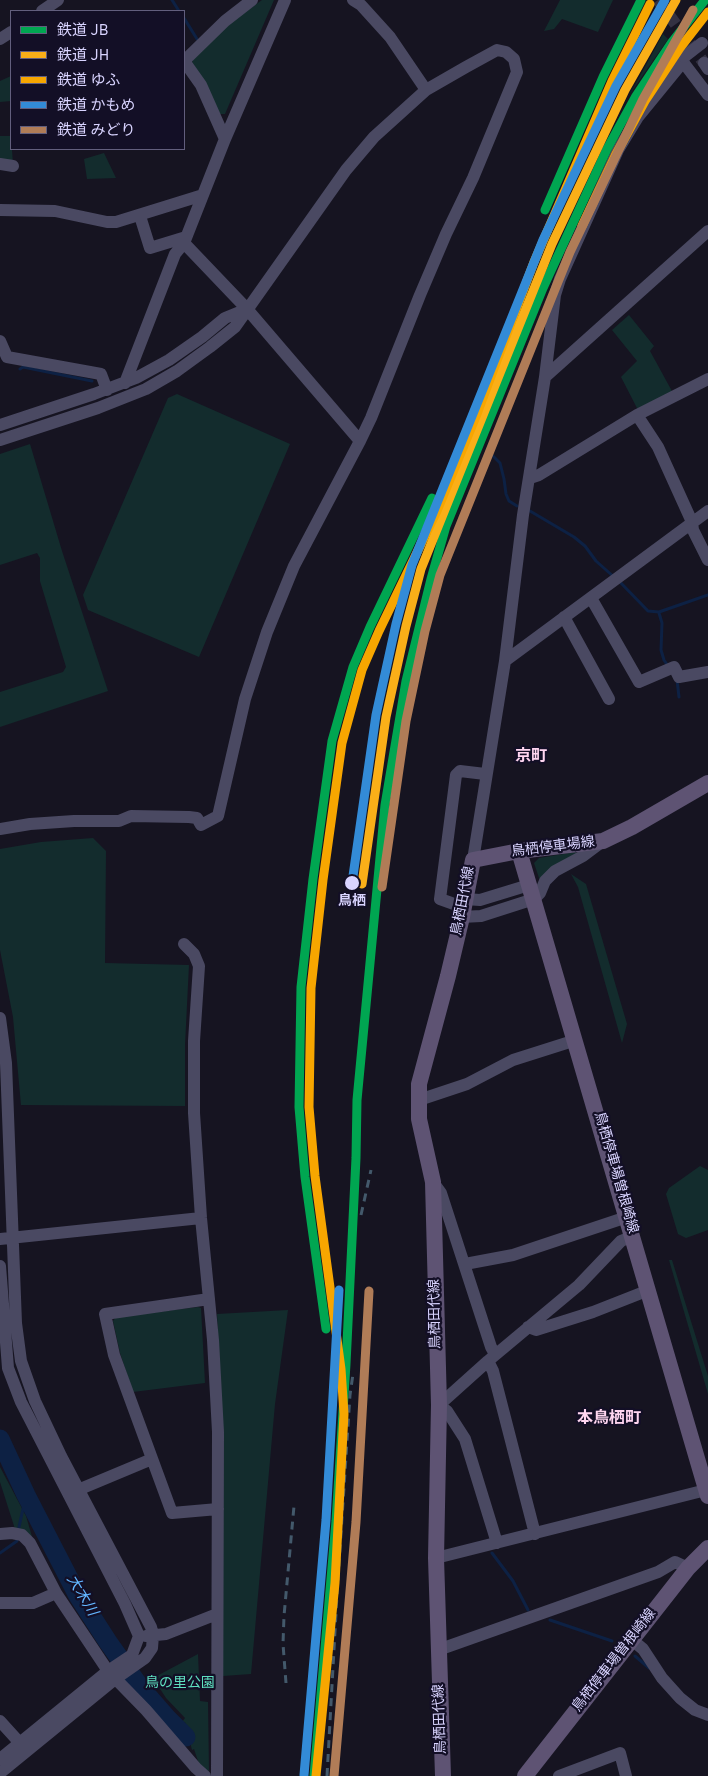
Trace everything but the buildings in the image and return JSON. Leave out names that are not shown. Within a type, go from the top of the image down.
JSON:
[{"type":"main road","name":"鳥栖停車場線","points":[[472,860],[520,851],[603,841],[632,827],[708,783]]},
{"type":"main road","name":"鳥栖停車場曽根崎線","points":[[520,851],[707,1493]]},
{"type":"main road","name":"鳥栖田代線","points":[[443,1776],[436,1558],[438,1405],[433,1182],[419,1119],[419,1084],[448,976],[464,908],[472,860]]},
{"type":"main road","name":"鳥栖停車場曽根崎線","points":[[525,1776],[688,1568],[708,1548]]},
{"type":"street","points":[[43,10],[58,0]]},
{"type":"street","points":[[185,60],[225,21],[252,0]]},
{"type":"street","points":[[125,383],[175,254],[185,240],[225,139],[285,0]]},
{"type":"street","points":[[353,0],[361,5],[390,37],[426,90]]},
{"type":"street","points":[[472,860],[504,661],[555,295],[560,279],[618,150],[638,118],[683,60],[705,40]]},
{"type":"street","points":[[0,440],[98,408],[146,389],[177,371],[210,347],[235,327],[346,170],[374,137],[426,90],[497,50],[506,52],[514,59],[517,72],[474,178],[446,234],[360,441],[294,566],[267,632],[245,698],[218,816],[201,825],[197,818],[131,816],[119,821],[74,821],[30,824],[0,829]]},
{"type":"street","points":[[683,60],[708,95]]},
{"type":"street","points":[[185,62],[201,85],[225,139]]},
{"type":"street","points":[[0,210],[55,211],[107,222],[116,222],[203,195]]},
{"type":"street","points":[[140,216],[150,248],[185,240]]},
{"type":"street","points":[[545,377],[708,231]]},
{"type":"street","points":[[185,240],[360,441]]},
{"type":"street","points":[[0,425],[107,390],[136,378],[169,360],[225,318],[247,309]]},
{"type":"street","points":[[0,341],[7,357],[101,374],[107,390]]},
{"type":"street","points":[[530,478],[539,475],[637,415],[708,379]]},
{"type":"street","points":[[637,415],[658,447],[692,522],[693,530],[708,560]]},
{"type":"street","points":[[504,661],[708,511]]},
{"type":"street","points":[[591,598],[639,682],[671,668],[679,677],[708,672]]},
{"type":"street","points":[[564,617],[610,699]]},
{"type":"street","points":[[485,774],[460,771],[456,774],[440,899],[480,916],[532,892]]},
{"type":"street","points":[[464,908],[480,900],[532,892],[540,893],[545,881],[555,871],[583,856],[603,841]]},
{"type":"street","points":[[184,944],[194,954],[199,966],[194,1041],[194,1113],[218,1432],[217,1776]]},
{"type":"street","points":[[0,1018],[6,1063],[16,1323],[21,1361],[35,1401],[73,1492],[139,1636],[136,1659]]},
{"type":"street","points":[[419,1100],[467,1084],[513,1060],[576,1040]]},
{"type":"street","points":[[433,1182],[441,1193],[491,1347],[493,1371],[535,1534]]},
{"type":"street","points":[[465,1264],[513,1255],[628,1217]]},
{"type":"street","points":[[0,1239],[201,1218]]},
{"type":"street","points":[[497,1543],[464,1439],[447,1411],[438,1405],[492,1357],[579,1285],[621,1241],[633,1236]]},
{"type":"street","points":[[0,1266],[4,1368],[21,1402],[151,1627],[153,1635],[152,1648],[145,1658],[136,1659],[111,1675],[19,1742],[0,1759]]},
{"type":"street","points":[[528,1327],[536,1330],[593,1312],[648,1290]]},
{"type":"street","points":[[209,1300],[105,1314],[114,1355],[172,1512],[218,1509]]},
{"type":"street","points":[[73,1492],[152,1459]]},
{"type":"street","points":[[436,1558],[707,1493]]},
{"type":"street","points":[[1,1530],[22,1535],[30,1543],[56,1593],[111,1675],[146,1710],[205,1776]]},
{"type":"street","points":[[438,1650],[658,1572],[675,1562],[688,1568]]},
{"type":"street","points":[[0,1603],[33,1603],[56,1593]]},
{"type":"street","points":[[139,1636],[166,1634],[217,1614]]},
{"type":"street","points":[[632,1640],[643,1649],[662,1678],[680,1698],[695,1710],[708,1715]]},
{"type":"street","points":[[0,1774],[111,1675]]},
{"type":"street","points":[[0,1721],[19,1742]]},
{"type":"street","points":[[560,1776],[620,1753],[626,1776]]},
{"type":"green space","points":[[262,0],[274,0],[225,114],[220,114],[192,64],[193,57],[233,21]]},
{"type":"green space","points":[[560,0],[613,0],[598,32],[562,19],[554,29],[544,31]]},
{"type":"green space","points":[[663,34],[668,39],[630,94]]},
{"type":"green space","points":[[10,76],[10,101],[0,102],[0,81]]},
{"type":"green space","points":[[0,136],[10,136],[13,164],[0,161]]},
{"type":"green space","points":[[104,153],[116,178],[87,179],[84,159]]},
{"type":"green space","points":[[629,315],[654,346],[650,351],[673,393],[638,410],[621,377],[637,361],[612,330]]},
{"type":"green space","points":[[177,394],[290,444],[199,657],[88,610],[83,595],[168,398]]},
{"type":"green space","points":[[30,444],[62,551],[108,691],[0,727],[0,692],[63,672],[66,667],[40,581],[40,558],[37,553],[0,565],[0,454]]},
{"type":"green space","points":[[93,838],[106,851],[105,963],[189,965],[185,1045],[185,1106],[21,1105],[13,1017],[0,950],[0,849],[41,842]]},
{"type":"green space","points":[[576,852],[577,855],[540,881],[534,863],[539,858]]},
{"type":"green space","points":[[571,874],[586,884],[627,1024],[622,1043],[578,887]]},
{"type":"green space","points":[[700,1166],[708,1170],[708,1230],[686,1238],[678,1234],[666,1194],[669,1188]]},
{"type":"green space","points":[[669,1260],[672,1260],[708,1376],[708,1394]]},
{"type":"green space","points":[[201,1308],[205,1383],[133,1392],[120,1353],[113,1321],[116,1317]]},
{"type":"green space","points":[[288,1310],[275,1404],[251,1674],[223,1676],[221,1394],[217,1314]]},
{"type":"green space","points":[[0,1467],[26,1516],[33,1540],[15,1529],[0,1482]]},
{"type":"green space","name":"鳥の里公園","points":[[198,1654],[200,1701],[208,1702],[209,1771],[200,1767],[194,1749],[192,1750],[185,1722],[182,1722],[185,1718],[166,1698],[153,1678]]},
{"type":"waterway","points":[[172,0],[178,10]]},
{"type":"waterway","points":[[185,20],[197,39]]},
{"type":"waterway","points":[[20,369],[23,367],[92,381]]},
{"type":"waterway","points":[[492,455],[500,463],[509,501],[517,506]]},
{"type":"waterway","points":[[530,511],[574,537],[614,577]]},
{"type":"waterway","points":[[619,581],[648,611],[659,612],[708,595]]},
{"type":"waterway","points":[[659,613],[662,623],[661,650],[668,666]]},
{"type":"waterway","points":[[677,680],[679,697]]},
{"type":"waterway","name":"大木川","points":[[0,1439],[26,1495],[77,1594],[140,1687],[186,1737]]},
{"type":"waterway","points":[[19,1527],[26,1495]]},
{"type":"waterway","points":[[0,1553],[17,1541]]},
{"type":"waterway","points":[[492,1553],[513,1581],[528,1610]]},
{"type":"waterway","points":[[550,1620],[612,1641]]},
{"type":"waterway","points":[[635,1656],[649,1668]]},
{"type":"tunnel","points":[[658,0],[704,63]]},
{"type":"railway","points":[[361,1215],[371,1170]]},
{"type":"railway","points":[[327,1776],[337,1595],[353,1374]]},
{"type":"railway","points":[[286,1683],[283,1644],[284,1616],[294,1506]]},
{"type":"rail line","name":"JB","points":[[545,210],[603,77],[641,0]]},
{"type":"rail line","name":"かもめ","points":[[352,883],[376,715],[396,624],[412,565],[543,240],[616,86],[665,0]]},
{"type":"rail line","name":"JH","points":[[362,884],[386,717],[421,569],[552,244],[625,90],[676,0]]},
{"type":"rail line","name":"JB","points":[[314,1776],[336,1521],[346,1364],[357,1100],[385,805],[406,681],[446,526],[543,288],[607,149],[636,96],[672,42],[705,0]]},
{"type":"rail line","name":"ゆふ","points":[[316,1776],[335,1583],[344,1414],[341,1369],[315,1176],[309,1107],[311,988],[323,880],[342,743],[362,670],[437,511],[477,414],[534,262],[612,81],[650,4]]},
{"type":"rail line","name":"みどり","points":[[382,887],[406,721],[425,631],[440,575],[570,252],[643,99],[693,10]]},
{"type":"rail line","name":"ゆふ","points":[[582,226],[616,154],[645,101],[680,48],[708,12]]},
{"type":"rail line","name":"JB","points":[[326,1329],[305,1177],[299,1107],[301,987],[313,879],[332,741],[353,667],[370,627],[432,498]]},
{"type":"rail line","name":"かもめ","points":[[304,1775],[326,1520],[339,1290]]},
{"type":"rail line","name":"みどり","points":[[334,1776],[356,1522],[369,1291]]},
{"type":"place","name":"鳥栖","points":[[352,883]]},
{"type":"district","name":"京町","points":[[531,758]]},
{"type":"district","name":"本鳥栖町","points":[[609,1420]]}]
